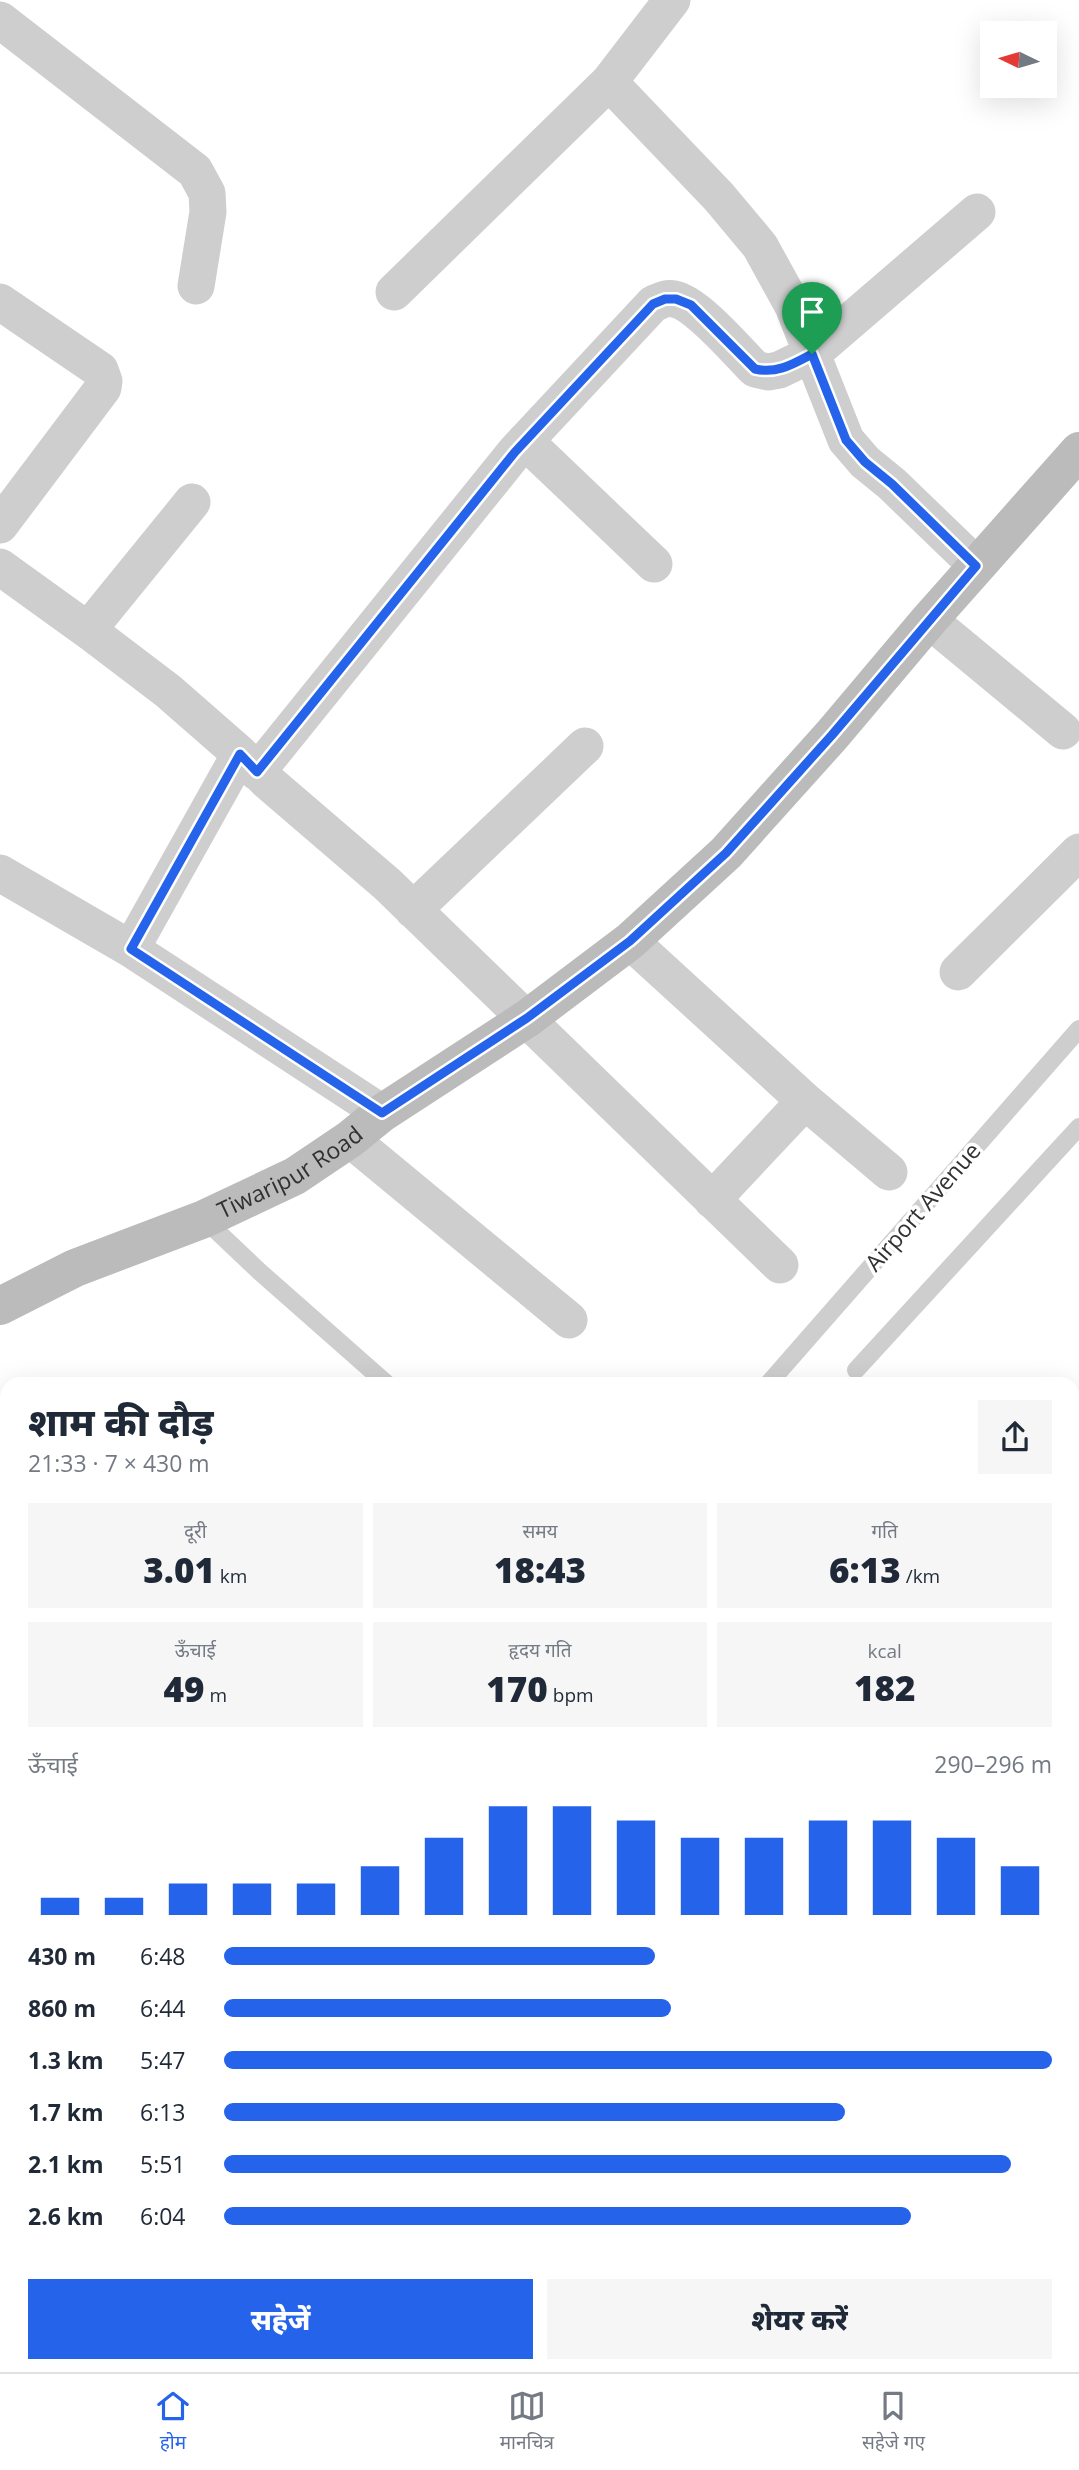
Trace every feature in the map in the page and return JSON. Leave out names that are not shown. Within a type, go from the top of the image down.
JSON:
[{"type":"street","points":[[394,292],[609,82],[673,0]]},
{"type":"street","points":[[0,20],[195,171],[207,193],[208,212],[196,286]]},
{"type":"street","points":[[609,82],[719,197],[760,246],[793,306],[846,440],[865,462],[892,484],[976,566]]},
{"type":"street","points":[[131,949],[248,763],[525,441],[653,304],[665,299],[676,299],[691,305],[755,369],[768,372],[779,370],[812,354],[977,212]]},
{"type":"street","points":[[0,302],[100,370],[104,380],[103,388],[0,525]]},
{"type":"street","points":[[525,441],[654,564]]},
{"type":"street","name":"Tiwaripur Road","points":[[0,1306],[75,1268],[204,1219],[295,1176],[350,1139],[382,1113],[527,1018],[630,941],[726,853],[1079,451]]},
{"type":"street","points":[[88,630],[192,502]]},
{"type":"street","points":[[0,567],[168,691],[387,884],[780,1265]]},
{"type":"street","points":[[929,620],[1063,731]]},
{"type":"street","points":[[413,910],[585,746]]},
{"type":"street","points":[[958,972],[1079,852]]},
{"type":"street","points":[[0,873],[131,949],[382,1113]]},
{"type":"street","points":[[630,941],[805,1101],[889,1172]]},
{"type":"street","points":[[712,1200],[805,1101]]},
{"type":"street","points":[[350,1139],[569,1320]]},
{"type":"lane","name":"Airport Avenue","points":[[774,1377],[1079,1029]]},
{"type":"lane","points":[[856,1370],[1079,1127]]},
{"type":"lane","points":[[204,1219],[379,1377]]},
{"type":"route","points":[[665,299],[676,299],[691,305],[755,369],[768,372],[779,370],[812,354],[846,440],[865,462],[892,484],[976,566],[832,735],[726,853],[630,941],[527,1018],[382,1113],[131,949],[240,754],[257,772],[515,452],[653,304],[665,299]]}]
